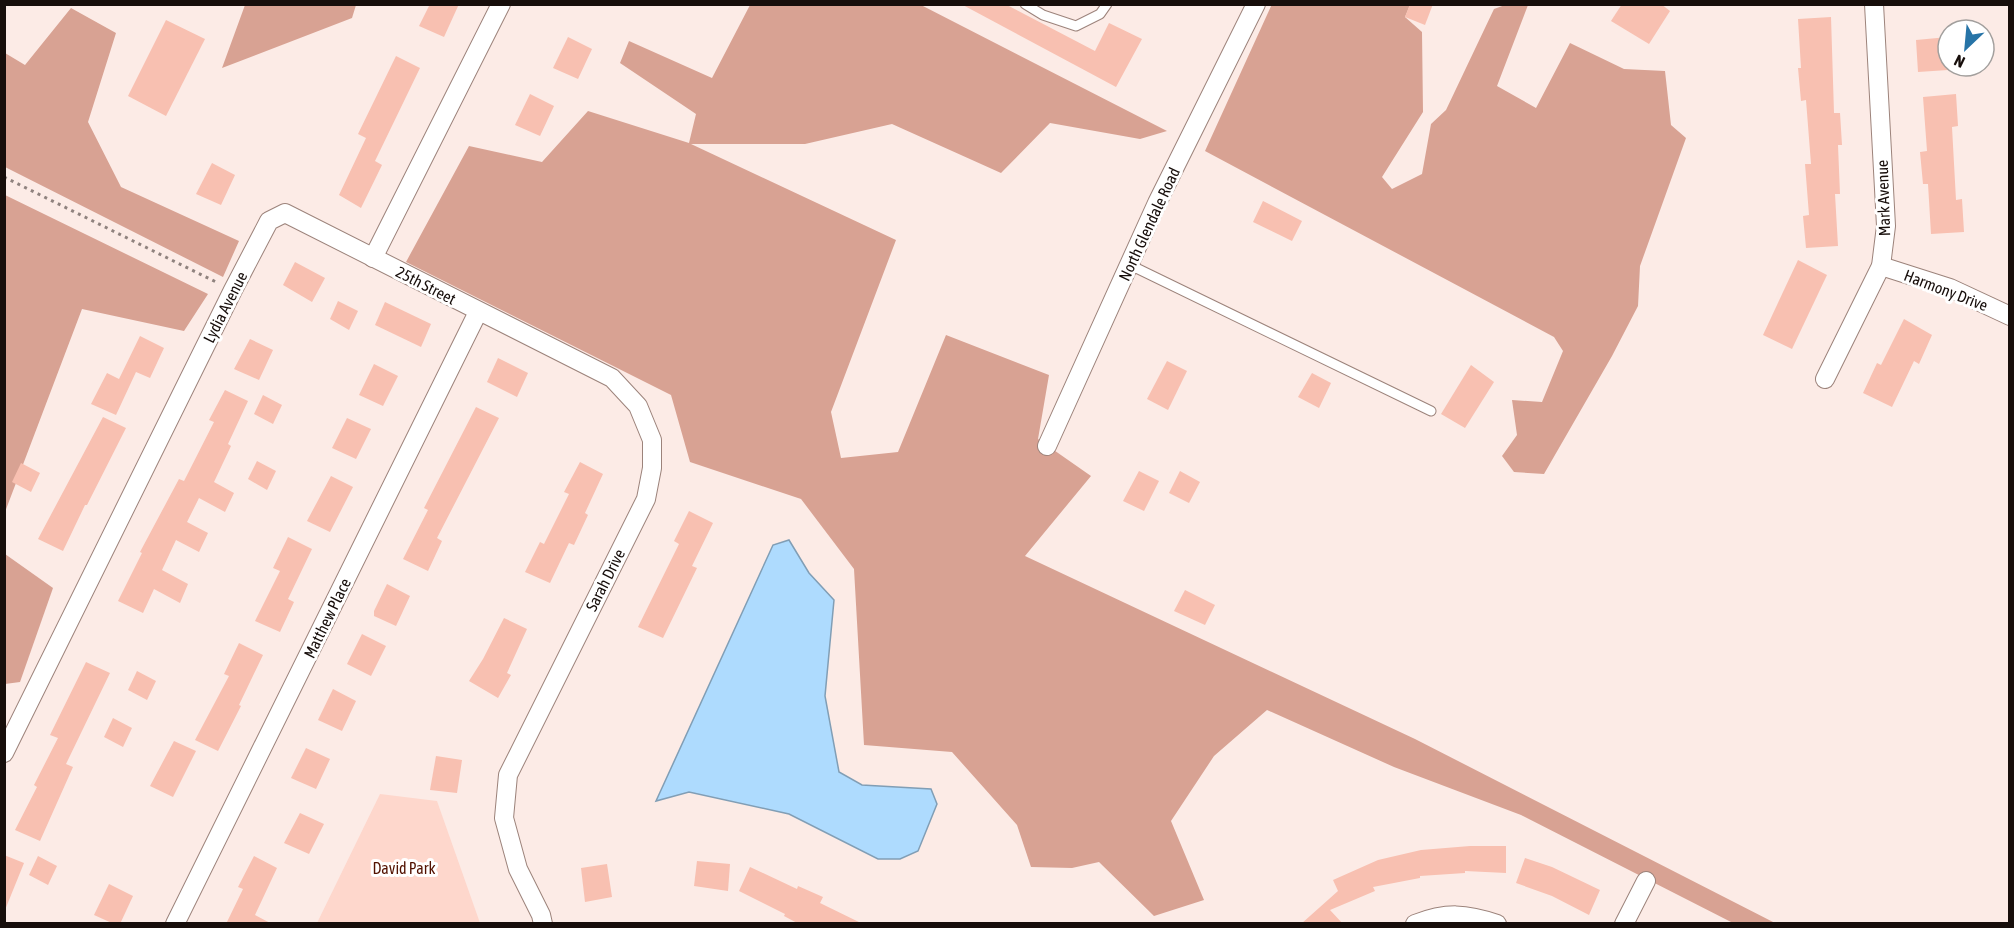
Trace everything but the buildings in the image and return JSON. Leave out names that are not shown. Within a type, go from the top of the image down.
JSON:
[{"type":"street","points":[[373,258],[501,4]]},
{"type":"street","name":"North Glendale Road","points":[[1047,446],[1157,203],[1256,4]]},
{"type":"street","name":"Mark Avenue","points":[[1825,380],[1881,266],[1886,226],[1874,4]]},
{"type":"street","name":"Lydia Avenue","points":[[4,753],[269,221],[285,213],[373,258]]},
{"type":"street","name":"25th Street","points":[[373,258],[478,312]]},
{"type":"street","name":"Harmony Drive","points":[[1881,266],[1950,288],[2010,316]]},
{"type":"street","name":"Matthew Place","points":[[175,924],[478,312]]},
{"type":"street","name":"Sarah Drive","points":[[478,312],[612,378],[638,406],[652,440],[652,468],[646,499],[508,775],[504,818],[518,869],[541,915],[543,924]]},
{"type":"street","points":[[1624,924],[1646,881]]},
{"type":"street","points":[[1415,924],[1434,917],[1471,915],[1497,924]]},
{"type":"lane","points":[[1025,4],[1043,15],[1076,26],[1100,14],[1107,4]]},
{"type":"lane","points":[[1130,266],[1431,411]]},
{"type":"path","points":[[4,177],[233,290]]},
{"type":"green space","name":"David Park","points":[[380,794],[437,801],[480,923],[317,923]]},
{"type":"shaded area","points":[[245,4],[356,5],[352,18],[222,68]]},
{"type":"shaded area","points":[[1272,4],[1410,5],[1405,17],[1422,32],[1423,112],[1382,177],[1392,189],[1422,174],[1431,124],[1446,110],[1494,9],[1505,5],[1528,5],[1497,86],[1536,108],[1570,43],[1624,69],[1665,71],[1671,125],[1686,138],[1640,266],[1638,306],[1544,474],[1514,472],[1502,456],[1517,435],[1512,400],[1542,402],[1563,351],[1554,337],[1205,151]]},
{"type":"shaded area","points":[[750,5],[921,5],[1167,131],[1140,139],[1050,123],[1001,173],[892,124],[805,144],[691,144],[896,240],[831,412],[841,458],[898,452],[946,335],[1049,375],[1038,439],[1091,476],[1025,556],[1415,739],[1775,923],[1733,923],[1521,815],[1394,767],[1267,710],[1214,756],[1171,821],[1204,900],[1154,916],[1099,862],[1072,868],[1031,867],[1017,825],[952,752],[864,745],[854,569],[801,499],[690,462],[671,395],[406,262],[469,146],[542,162],[588,111],[689,143],[696,114],[620,63],[629,41],[712,78]]},
{"type":"shaded area","points":[[71,8],[116,33],[88,122],[121,187],[239,241],[223,277],[5,167],[5,53],[25,65]]},
{"type":"shaded area","points":[[5,195],[208,294],[184,331],[82,309],[5,512]]},
{"type":"shaded area","points":[[5,554],[53,588],[20,682],[5,684]]},
{"type":"water","points":[[789,540],[809,573],[834,600],[825,696],[839,772],[862,785],[931,789],[937,804],[918,851],[900,859],[878,859],[789,814],[689,792],[656,801],[773,545]]}]
